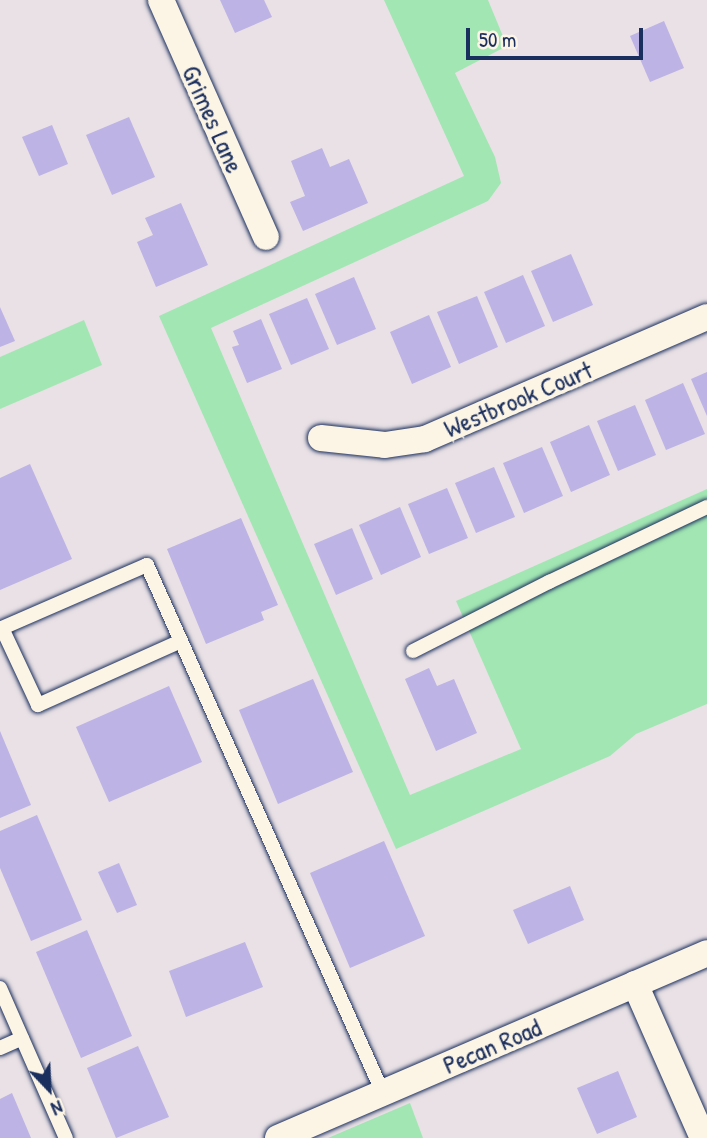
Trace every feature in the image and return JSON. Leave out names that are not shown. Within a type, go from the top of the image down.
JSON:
[{"type":"street","name":"Grimes Lane","points":[[161,0],[266,237]]},
{"type":"street","name":"Westbrook Court","points":[[321,438],[385,444],[425,439],[707,317]]},
{"type":"street","name":"Pecan Road","points":[[278,1138],[707,953]]},
{"type":"street","points":[[635,984],[703,1138]]},
{"type":"lane","points":[[413,651],[549,582],[707,507]]},
{"type":"lane","points":[[181,641],[37,705],[2,628],[147,565],[181,641],[383,1093]]},
{"type":"lane","points":[[0,988],[66,1138]]},
{"type":"lane","points":[[0,1048],[22,1038]]},
{"type":"green space","points":[[384,0],[488,0],[507,46],[455,73],[495,157],[501,183],[488,201],[211,328],[410,795],[521,749],[456,601],[707,489],[707,704],[636,734],[610,756],[396,849],[159,316],[464,176]]},
{"type":"green space","points":[[84,320],[102,365],[0,409],[0,357]]},
{"type":"green space","points":[[410,1103],[423,1138],[328,1138]]},
{"type":"building","points":[[220,0],[264,0],[272,17],[235,33]]},
{"type":"building","points":[[664,21],[684,68],[650,82],[630,36]]},
{"type":"building","points":[[129,117],[155,177],[112,195],[86,135]]},
{"type":"building","points":[[52,125],[68,164],[39,176],[22,137]]},
{"type":"building","points":[[322,148],[330,167],[349,159],[368,203],[303,231],[290,202],[305,196],[291,161]]},
{"type":"building","points":[[181,203],[208,265],[156,287],[137,242],[153,235],[145,218]]},
{"type":"building","points":[[571,254],[593,305],[553,322],[531,271]]},
{"type":"building","points":[[523,275],[545,326],[506,343],[484,292]]},
{"type":"building","points":[[354,277],[376,329],[337,345],[315,294]]},
{"type":"building","points":[[477,296],[498,347],[459,364],[437,312]]},
{"type":"building","points":[[307,298],[329,349],[291,365],[269,314]]},
{"type":"building","points":[[0,307],[15,341],[0,347]]},
{"type":"building","points":[[429,315],[451,367],[412,384],[390,332]]},
{"type":"building","points":[[261,319],[282,369],[247,383],[232,347],[239,345],[233,331]]},
{"type":"building","points":[[707,372],[707,416],[691,379]]},
{"type":"building","points":[[683,383],[705,434],[666,450],[645,400]]},
{"type":"building","points":[[635,405],[656,455],[618,471],[597,421]]},
{"type":"building","points":[[589,425],[610,475],[571,492],[550,442]]},
{"type":"building","points":[[542,447],[563,496],[524,513],[503,463]]},
{"type":"building","points":[[30,464],[72,559],[0,590],[0,478]]},
{"type":"building","points":[[494,467],[515,517],[476,533],[455,483]]},
{"type":"building","points":[[447,488],[468,538],[429,554],[408,504]]},
{"type":"building","points":[[400,507],[421,557],[381,575],[359,525]]},
{"type":"building","points":[[241,518],[278,605],[261,612],[264,620],[206,644],[167,549]]},
{"type":"building","points":[[352,528],[373,579],[336,595],[314,544]]},
{"type":"building","points":[[429,668],[437,686],[454,679],[477,733],[436,751],[405,679]]},
{"type":"building","points":[[313,679],[353,772],[278,804],[239,710]]},
{"type":"building","points":[[169,686],[202,762],[109,802],[76,727]]},
{"type":"building","points":[[0,731],[31,805],[0,818]]},
{"type":"building","points":[[37,815],[82,920],[31,941],[0,868],[0,831]]},
{"type":"building","points":[[384,841],[425,936],[350,968],[310,873]]},
{"type":"building","points":[[119,863],[137,905],[117,913],[98,872]]},
{"type":"building","points":[[570,886],[584,920],[528,944],[513,910]]},
{"type":"building","points":[[87,930],[132,1036],[81,1058],[36,952]]},
{"type":"building","points":[[245,942],[263,987],[186,1017],[169,971]]},
{"type":"building","points":[[138,1046],[169,1117],[116,1138],[87,1068]]},
{"type":"building","points":[[618,1071],[637,1117],[597,1134],[577,1088]]},
{"type":"building","points":[[12,1093],[31,1138],[0,1138],[0,1099]]}]
